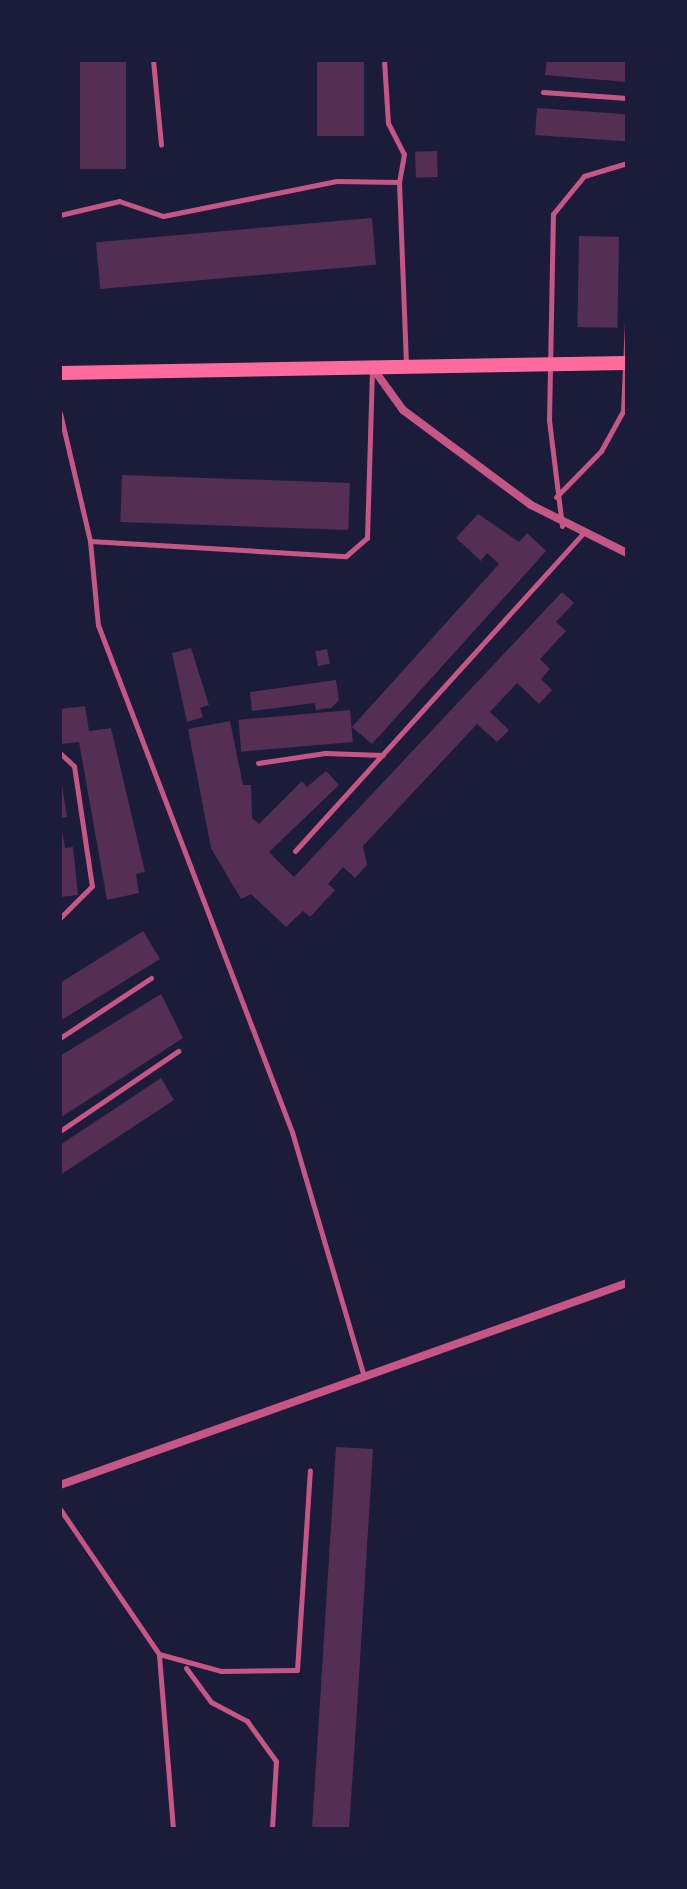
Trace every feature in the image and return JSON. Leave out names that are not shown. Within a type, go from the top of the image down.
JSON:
[{"type":"main road","points":[[60,373],[627,363]]},
{"type":"street","points":[[372,366],[403,410],[562,526],[627,553]]},
{"type":"street","points":[[60,1485],[627,1283]]},
{"type":"lane","points":[[153,60],[161,145]]},
{"type":"lane","points":[[384,60],[388,123],[404,154],[399,182],[407,366]]},
{"type":"lane","points":[[543,92],[627,98]]},
{"type":"lane","points":[[562,526],[556,498],[548,319],[553,214],[584,176],[627,163]]},
{"type":"lane","points":[[60,215],[119,201],[163,216],[337,181],[399,182]]},
{"type":"lane","points":[[556,498],[601,451],[623,411],[627,322]]},
{"type":"lane","points":[[90,541],[346,556],[367,538],[372,366]]},
{"type":"lane","points":[[60,413],[90,541],[98,625],[292,1132],[364,1376]]},
{"type":"lane","points":[[295,851],[582,535]]},
{"type":"lane","points":[[60,753],[74,766],[92,886],[60,918]]},
{"type":"lane","points":[[258,763],[325,753],[383,755]]},
{"type":"lane","points":[[60,1038],[151,978]]},
{"type":"lane","points":[[60,1131],[178,1051]]},
{"type":"lane","points":[[60,1509],[159,1654],[185,1667],[297,1670],[310,1470]]},
{"type":"lane","points":[[159,1654],[173,1829]]},
{"type":"lane","points":[[185,1667],[211,1702],[247,1721],[276,1761],[272,1829]]},
{"type":"building","points":[[80,60],[126,60],[126,169],[80,169]]},
{"type":"building","points":[[317,60],[364,60],[364,136],[317,136]]},
{"type":"building","points":[[547,60],[627,60],[627,82],[545,75]]},
{"type":"building","points":[[537,108],[627,114],[625,141],[535,135]]},
{"type":"building","points":[[437,151],[438,177],[416,178],[415,152]]},
{"type":"building","points":[[372,218],[376,265],[100,289],[96,242]]},
{"type":"building","points":[[579,236],[619,237],[617,328],[577,327]]},
{"type":"building","points":[[122,475],[350,483],[348,530],[120,522]]},
{"type":"building","points":[[478,514],[519,542],[527,533],[546,551],[372,744],[352,727],[499,564],[487,553],[481,561],[456,538]]},
{"type":"building","points":[[562,592],[574,603],[556,622],[566,631],[540,659],[550,669],[541,679],[552,690],[539,704],[517,683],[490,712],[509,730],[497,742],[477,724],[363,846],[367,865],[355,878],[343,867],[328,884],[335,890],[310,917],[303,911],[286,927],[251,894],[241,899],[211,848],[188,729],[230,721],[243,785],[251,785],[252,818],[259,824],[302,781],[307,787],[326,771],[339,785],[269,852],[294,877]]},
{"type":"building","points":[[191,648],[209,705],[200,708],[203,717],[187,722],[172,653]]},
{"type":"building","points":[[327,649],[330,664],[318,666],[315,651]]},
{"type":"building","points":[[336,680],[339,700],[331,708],[316,710],[315,703],[252,711],[250,692]]},
{"type":"building","points":[[85,706],[89,731],[111,728],[145,872],[136,874],[139,893],[107,900],[79,742],[60,744],[60,709]]},
{"type":"building","points":[[350,710],[353,742],[241,752],[238,720]]},
{"type":"building","points":[[60,773],[67,817],[60,818]]},
{"type":"building","points":[[60,818],[65,848],[73,847],[78,895],[60,897]]},
{"type":"building","points":[[143,931],[160,959],[60,1021],[60,983]]},
{"type":"building","points":[[161,994],[183,1038],[60,1118],[60,1056]]},
{"type":"building","points":[[161,1078],[174,1100],[60,1175],[60,1145]]},
{"type":"building","points":[[336,1447],[373,1449],[356,1725],[349,1829],[312,1829]]}]
